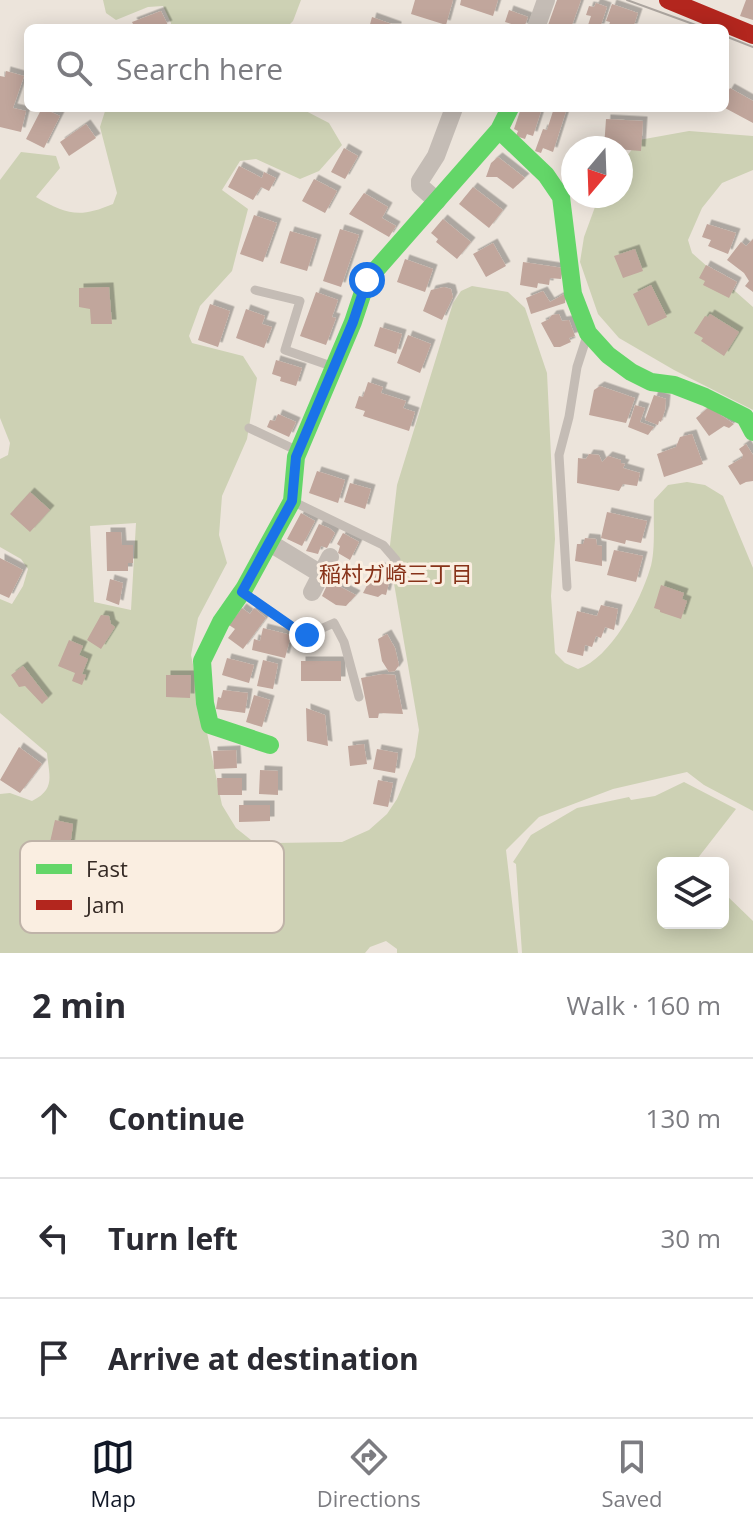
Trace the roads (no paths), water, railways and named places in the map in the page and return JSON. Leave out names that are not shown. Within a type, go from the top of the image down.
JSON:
[{"type":"street","points":[[537,24],[546,0]]},
{"type":"street","points":[[668,0],[726,24]]},
{"type":"street","points":[[729,25],[753,35]]},
{"type":"street","points":[[437,201],[420,186],[420,181],[436,156],[452,112]]},
{"type":"street","points":[[270,745],[210,725],[202,661],[221,622],[242,592],[292,501],[298,451],[353,322],[367,280],[499,130],[508,112]]},
{"type":"street","points":[[499,130],[546,175],[561,197],[573,294],[588,333],[608,355],[631,372],[651,382],[674,385],[705,397],[745,417],[753,432]]},
{"type":"street","points":[[270,543],[326,566],[312,592]]},
{"type":"lane","points":[[255,290],[300,301],[285,350],[334,367]]},
{"type":"lane","points":[[567,587],[559,455],[577,367],[588,333]]},
{"type":"lane","points":[[249,428],[298,451]]},
{"type":"lane","points":[[292,501],[383,545],[396,560]]},
{"type":"lane","points":[[242,592],[301,633],[307,635],[334,623],[344,642],[359,697]]},
{"type":"tram line","points":[[627,0],[693,24]]},
{"type":"tram line","points":[[729,38],[753,47]]},
{"type":"district","name":"稲村ガ崎三丁目","points":[[396,574]]}]
